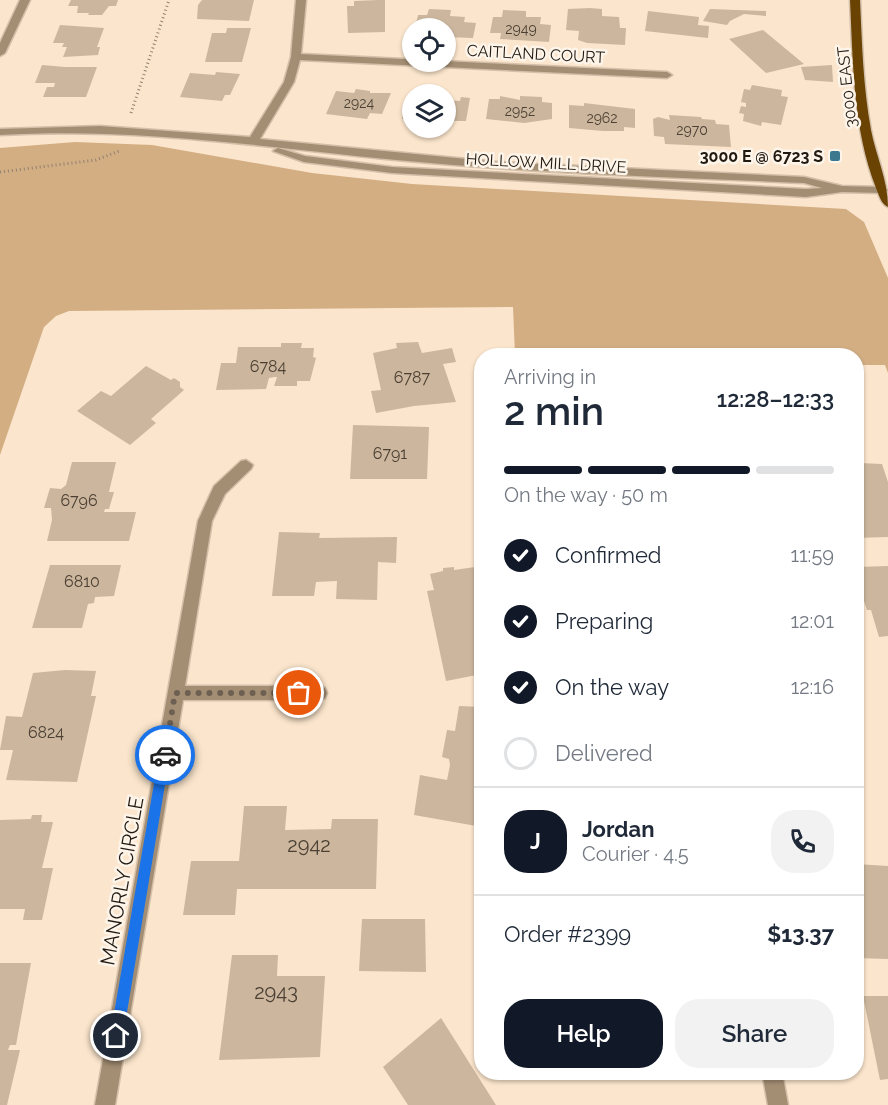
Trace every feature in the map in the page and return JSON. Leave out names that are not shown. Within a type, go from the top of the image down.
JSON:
[{"type":"main road","name":"3000 EAST","points":[[855,0],[861,106],[882,190],[888,203]]},
{"type":"street","points":[[0,53],[25,0]]},
{"type":"street","points":[[252,143],[289,82],[296,57],[301,0]]},
{"type":"street","name":"CAITLAND COURT","points":[[296,57],[667,75]]},
{"type":"street","name":"HOLLOW MILL DRIVE","points":[[0,132],[82,127],[193,133],[252,143],[304,159],[402,171],[806,193],[842,189],[882,190]]},
{"type":"street","name":"MANORLY CIRCLE","points":[[105,1105],[205,521],[219,490],[246,465]]},
{"type":"street","points":[[175,693],[319,693]]},
{"type":"street","points":[[773,1080],[778,1105]]},
{"type":"path","points":[[130,113],[169,0]]},
{"type":"path","points":[[0,172],[96,160],[122,150]]},
{"type":"shaded area","points":[[75,142],[152,145],[312,173],[412,184],[846,209],[864,222],[888,278],[888,373],[885,365],[864,365],[864,348],[515,348],[513,307],[69,311],[56,316],[44,327],[0,455],[0,148]]},
{"type":"building","points":[[71,0],[118,0],[116,6],[109,6],[102,15],[88,15],[89,13],[77,13],[78,6],[68,6]]},
{"type":"building","points":[[202,0],[254,0],[249,21],[197,19],[198,5]]},
{"type":"building","points":[[385,0],[385,32],[348,33],[347,6],[354,6],[354,1]]},
{"type":"building","points":[[429,9],[451,10],[450,16],[465,17],[464,22],[476,23],[473,38],[456,37],[456,18],[417,18],[418,15],[427,15]]},
{"type":"building","points":[[568,9],[602,9],[602,16],[619,17],[620,28],[626,28],[625,45],[587,43],[578,40],[579,31],[566,30]]},
{"type":"building","points":[[710,9],[766,11],[766,16],[744,14],[727,25],[703,21]]},
{"type":"building","points":[[503,10],[526,11],[526,17],[541,17],[540,24],[551,25],[549,42],[500,39],[501,33],[490,33],[493,17],[502,17]]},
{"type":"building","points":[[648,11],[699,17],[698,25],[709,26],[708,38],[645,31]]},
{"type":"building","points":[[60,25],[104,28],[97,47],[100,47],[98,55],[63,57],[67,47],[62,47],[64,43],[53,43]]},
{"type":"building","points":[[227,28],[251,28],[242,62],[205,62],[212,33],[226,33]]},
{"type":"building","points":[[763,30],[804,64],[766,73],[729,39]]},
{"type":"building","points":[[42,65],[97,67],[86,97],[43,97],[47,87],[54,87],[55,83],[35,83]]},
{"type":"building","points":[[832,65],[833,82],[805,80],[801,67]]},
{"type":"building","points":[[216,72],[240,74],[230,95],[225,95],[222,101],[180,97],[190,73],[215,75]]},
{"type":"building","points":[[752,85],[782,90],[781,96],[788,97],[781,125],[762,122],[761,126],[743,121],[744,114],[739,113],[741,106],[746,107],[746,103],[741,102],[744,89],[750,90]]},
{"type":"building","points":[[356,89],[370,91],[370,93],[391,93],[382,114],[370,113],[367,119],[326,114],[336,91],[354,93]]},
{"type":"building","points":[[500,96],[520,100],[520,96],[542,97],[542,102],[552,103],[552,119],[524,123],[486,119],[489,99],[500,99]]},
{"type":"building","points":[[461,97],[470,98],[466,121],[456,121],[456,101],[460,101]]},
{"type":"building","points":[[584,103],[635,109],[635,128],[624,127],[624,131],[603,131],[569,128],[569,105],[584,106]]},
{"type":"building","points":[[669,115],[701,117],[715,120],[716,124],[729,125],[731,147],[665,144],[664,137],[654,136],[653,119],[658,117],[670,120]]},
{"type":"building","points":[[418,342],[422,353],[452,348],[456,362],[443,364],[456,402],[376,413],[371,391],[381,390],[373,353],[397,348],[396,343]]},
{"type":"building","points":[[281,343],[302,343],[301,348],[314,348],[313,357],[316,358],[310,381],[297,381],[297,386],[274,386],[277,377],[275,377],[269,378],[266,389],[216,390],[221,363],[236,363],[238,347],[281,347]]},
{"type":"building","points":[[146,366],[171,380],[174,378],[180,382],[180,387],[184,390],[151,419],[156,423],[130,445],[77,411],[101,391],[111,396]]},
{"type":"building","points":[[353,425],[429,427],[427,479],[350,479]]},
{"type":"building","points":[[72,462],[116,462],[109,492],[114,492],[109,509],[105,509],[104,512],[136,512],[129,541],[47,541],[52,520],[51,508],[44,508],[50,488],[61,489],[66,485]]},
{"type":"building","points":[[864,463],[882,464],[888,482],[888,537],[864,538]]},
{"type":"building","points":[[279,532],[320,533],[319,538],[397,537],[396,563],[378,562],[377,600],[336,599],[337,581],[316,582],[314,596],[272,596]]},
{"type":"building","points":[[50,565],[121,565],[114,596],[95,597],[94,603],[88,604],[82,628],[32,628]]},
{"type":"building","points":[[888,566],[888,636],[879,637],[871,610],[867,610],[864,601],[864,567]]},
{"type":"building","points":[[454,567],[454,570],[474,567],[474,676],[446,681],[427,591],[434,590],[430,574],[443,571],[443,568]]},
{"type":"building","points":[[65,670],[96,671],[91,696],[96,696],[77,782],[6,780],[13,750],[0,750],[6,716],[22,717],[33,673]]},
{"type":"building","points":[[459,706],[474,707],[474,826],[414,815],[420,775],[447,780],[449,759],[442,757],[447,730],[455,731]]},
{"type":"building","points":[[244,806],[287,806],[285,830],[331,829],[332,819],[378,819],[376,889],[237,889],[235,915],[183,915],[191,861],[239,861]]},
{"type":"building","points":[[32,815],[42,815],[41,822],[53,822],[42,868],[53,868],[42,920],[23,920],[25,909],[0,909],[0,820],[31,819]]},
{"type":"building","points":[[864,864],[888,866],[888,959],[864,958]]},
{"type":"building","points":[[362,919],[425,919],[426,972],[359,971]]},
{"type":"building","points":[[232,955],[278,955],[277,976],[325,976],[320,1057],[219,1060]]},
{"type":"building","points":[[0,963],[31,963],[16,1045],[10,1045],[8,1050],[20,1050],[7,1105],[0,1105]]},
{"type":"building","points":[[864,996],[888,996],[888,1079],[880,1080]]},
{"type":"building","points":[[441,1018],[474,1070],[474,1080],[480,1080],[496,1105],[408,1105],[383,1067]]},
{"type":"way so far","points":[[165,755],[175,693],[299,693]]},
{"type":"place","name":"3000 E @ 6723 S","points":[[835,156]]},
{"type":"route","points":[[116,1036],[165,755]]}]
